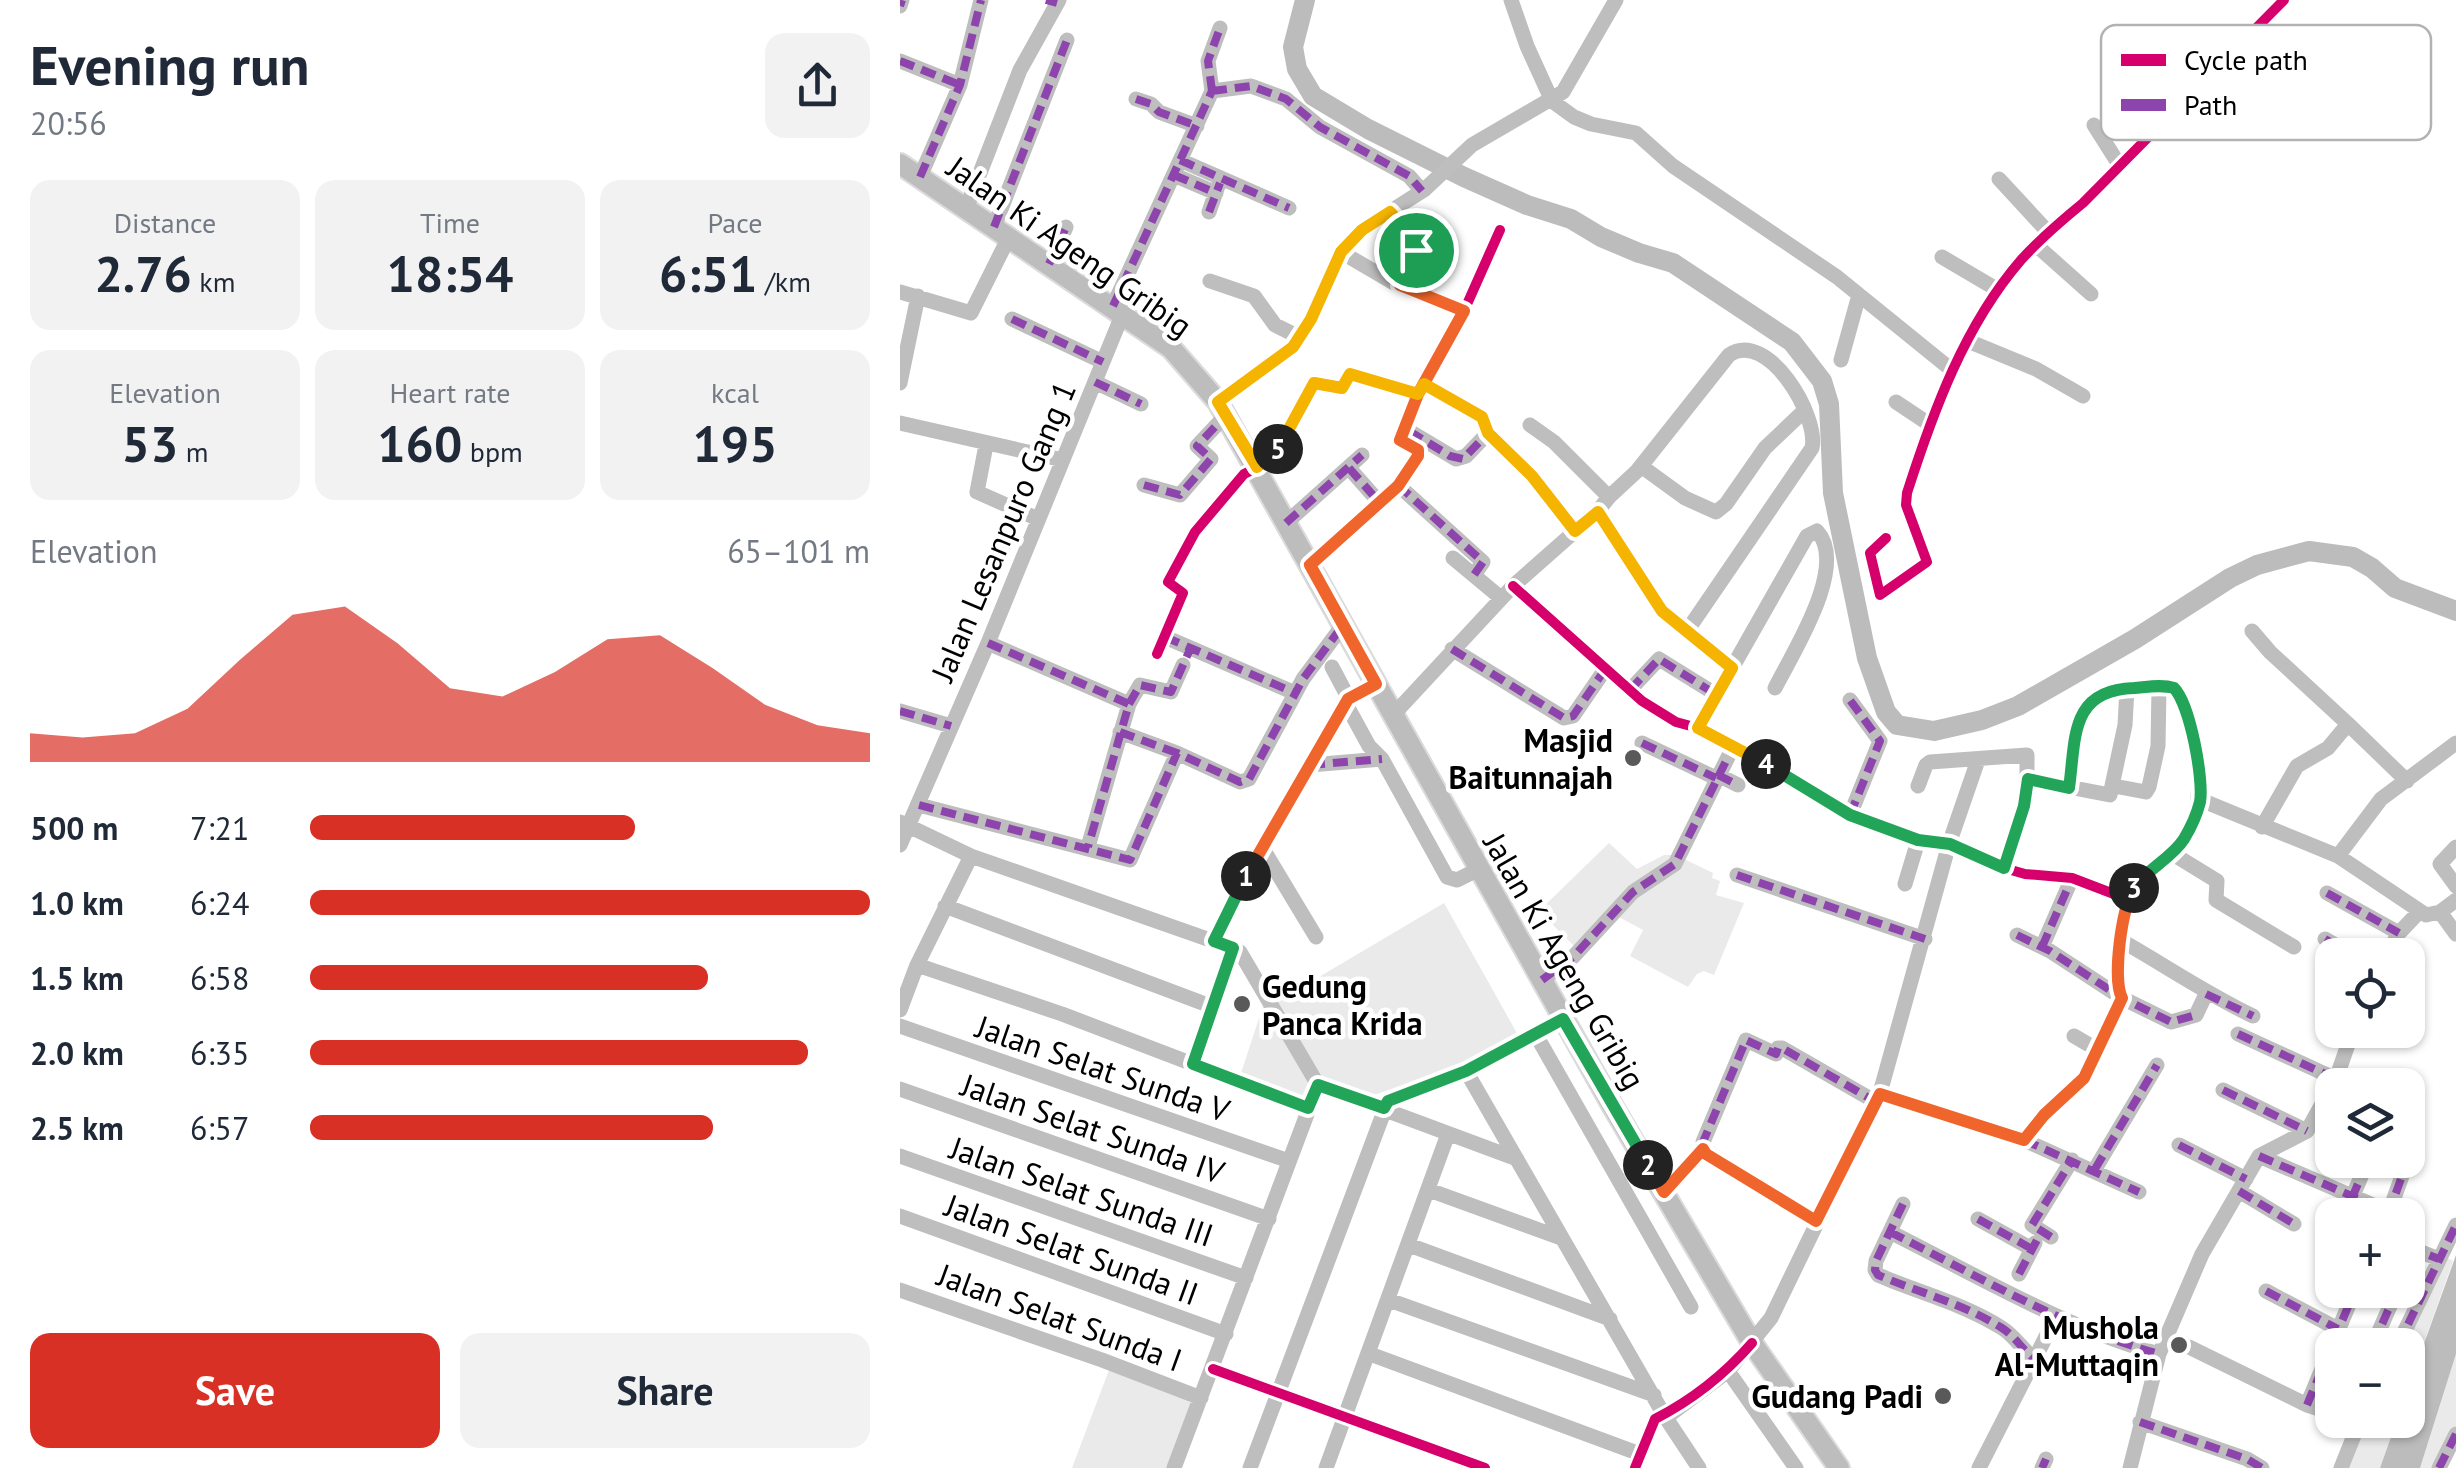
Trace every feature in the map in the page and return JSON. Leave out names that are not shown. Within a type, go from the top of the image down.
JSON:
[{"type":"main road","name":"Jalan Ki Ageng Gribig","points":[[900,164],[1171,348],[1222,409],[1563,1019],[1752,1344],[1839,1468]]},
{"type":"street","points":[[920,177],[960,85],[981,0]]},
{"type":"street","points":[[1511,0],[1547,103],[1592,124],[1636,133],[1673,166],[1859,295],[1953,372]]},
{"type":"street","points":[[1144,485],[1180,495],[1211,459],[1196,446],[1222,409],[1301,338],[1341,252],[1362,230],[1423,190],[1472,145],[1566,89],[1616,0]]},
{"type":"street","points":[[2259,25],[2284,0]]},
{"type":"street","points":[[966,209],[1020,70],[1054,1]]},
{"type":"street","points":[[1220,28],[1208,60],[1212,91],[1251,86],[1286,99],[1320,126],[1409,176],[1423,190]]},
{"type":"street","points":[[900,292],[971,313],[1066,40]]},
{"type":"street","points":[[900,62],[960,85]]},
{"type":"street","name":"Jalan Lesanpuro Gang 1","points":[[900,845],[905,824],[919,805],[988,642],[1103,362],[1118,309],[1212,91]]},
{"type":"street","points":[[1136,100],[1196,126]]},
{"type":"street","points":[[2094,125],[2101,136]]},
{"type":"street","points":[[2104,140],[2120,166]]},
{"type":"street","points":[[1886,538],[1870,553],[1877,592],[1882,595],[1927,562],[1906,505],[1929,424],[1968,341],[1998,290],[2042,238],[2146,140]]},
{"type":"street","points":[[1177,167],[1290,208]]},
{"type":"street","points":[[1999,179],[2090,294]]},
{"type":"street","points":[[1209,212],[1219,185]]},
{"type":"street","points":[[1390,212],[1416,246],[1416,256],[1400,285]]},
{"type":"street","points":[[1049,264],[1066,228]]},
{"type":"street","points":[[1402,434],[1500,230]]},
{"type":"street","points":[[1341,252],[1400,285],[1464,311]]},
{"type":"street","points":[[1942,257],[1998,290]]},
{"type":"street","points":[[1210,280],[1258,299],[1275,325],[1301,338]]},
{"type":"street","points":[[1842,360],[1859,295]]},
{"type":"street","points":[[900,383],[918,296]]},
{"type":"street","points":[[1012,318],[1103,362]]},
{"type":"street","points":[[1968,341],[2036,369],[2082,396]]},
{"type":"street","points":[[1394,714],[1507,592],[1598,512],[1736,350],[1744,349],[1766,356],[1778,365],[1815,435],[1812,448],[1687,630]]},
{"type":"street","points":[[1157,654],[1183,593],[1168,582],[1195,532],[1244,474],[1284,442],[1314,383],[1340,388],[1350,374],[1361,375],[1421,388],[1482,417],[1488,433],[1532,476],[1575,531]]},
{"type":"street","points":[[1095,382],[1141,404]]},
{"type":"street","points":[[1896,402],[1929,424]]},
{"type":"street","points":[[1641,466],[1685,498],[1716,512],[1726,504],[1765,448],[1805,410]]},
{"type":"street","points":[[900,423],[1063,460]]},
{"type":"street","points":[[1530,425],[1554,442],[1609,497]]},
{"type":"street","points":[[1402,434],[1463,459],[1488,433]]},
{"type":"street","points":[[1310,565],[1398,486],[1419,453],[1402,434]]},
{"type":"street","points":[[986,445],[977,492],[1038,519]]},
{"type":"street","points":[[1286,523],[1362,455]]},
{"type":"street","points":[[1349,468],[1379,502]]},
{"type":"street","points":[[1398,486],[1483,562],[1474,576]]},
{"type":"street","points":[[1598,512],[1662,611],[1732,668]]},
{"type":"street","points":[[1698,728],[1808,536],[1817,531],[1826,546],[1825,584],[1776,688]]},
{"type":"street","points":[[1453,558],[1474,576],[1507,592],[1676,722],[1698,728],[1760,760],[1850,815],[1918,840],[1950,844],[2004,868],[2072,878],[2126,898]]},
{"type":"street","points":[[1120,732],[1246,781],[1254,774],[1295,694],[1343,625]]},
{"type":"street","points":[[2252,631],[2407,780]]},
{"type":"street","points":[[1165,637],[1295,694]]},
{"type":"street","points":[[988,642],[1129,704]]},
{"type":"street","points":[[1452,649],[1564,718],[1573,716],[1606,668]]},
{"type":"street","points":[[1630,690],[1659,659],[1717,695]]},
{"type":"street","points":[[1088,847],[1129,704],[1140,686],[1170,692],[1183,665]]},
{"type":"street","points":[[1332,667],[1369,746],[1382,759],[1447,878],[1457,880],[1480,869]]},
{"type":"street","points":[[1214,941],[1347,702],[1376,684]]},
{"type":"street","points":[[2114,786],[2140,793],[2149,787],[2158,746],[2159,687]]},
{"type":"street","points":[[2024,1140],[2044,1115],[2084,1078],[2122,998],[2116,980],[2126,898],[2153,866],[2173,854],[2187,835],[2200,800],[2197,764],[2182,695],[2174,688],[2159,687],[2105,692],[2080,713],[2069,788]]},
{"type":"street","points":[[2028,779],[2105,796],[2113,792],[2125,725],[2126,688]]},
{"type":"street","points":[[1850,700],[1880,741],[1850,815]]},
{"type":"street","points":[[900,711],[952,726]]},
{"type":"street","points":[[2262,827],[2297,766],[2328,748],[2348,724]]},
{"type":"street","points":[[1642,743],[1738,785]]},
{"type":"street","points":[[2338,856],[2382,800],[2456,743]]},
{"type":"street","points":[[1542,980],[1574,956],[1633,892],[1675,864],[1732,747]]},
{"type":"street","points":[[919,805],[1088,847],[1124,860],[1132,858],[1177,753]]},
{"type":"street","points":[[1918,786],[1928,764],[2024,754],[2028,759],[2028,779],[2024,806],[2004,868]]},
{"type":"street","points":[[1310,765],[1382,759]]},
{"type":"street","points":[[1370,1354],[1637,1461],[1656,1419],[1672,1413],[1728,1370],[1771,1318],[1878,1098],[1950,844],[1978,760]]},
{"type":"street","points":[[2200,800],[2338,856],[2428,916],[2456,900]]},
{"type":"street","points":[[905,824],[971,856],[1233,948],[1240,952],[1318,1085],[1516,1159]]},
{"type":"street","points":[[1905,884],[1918,840]]},
{"type":"street","points":[[2456,847],[2440,864],[2456,886]]},
{"type":"street","points":[[1263,850],[1316,937]]},
{"type":"street","points":[[2173,854],[2217,881],[2216,900],[2294,947]]},
{"type":"street","points":[[900,1010],[917,965],[971,856]]},
{"type":"street","points":[[1737,875],[1925,939]]},
{"type":"street","points":[[2042,947],[2072,878]]},
{"type":"street","points":[[2328,894],[2399,933]]},
{"type":"street","points":[[945,906],[1213,1007]]},
{"type":"street","points":[[2396,938],[2420,912]]},
{"type":"street","points":[[2440,912],[2456,934]]},
{"type":"street","points":[[2017,934],[2122,998],[2175,1022],[2196,1015],[2206,994]]},
{"type":"street","points":[[2122,941],[2176,971],[2206,994],[2252,1016]]},
{"type":"street","points":[[1193,1064],[1233,948]]},
{"type":"street","points":[[917,965],[1062,1014],[1308,1108]]},
{"type":"street","points":[[1250,1468],[1388,1101],[1466,1071],[1563,1019]]},
{"type":"street","name":"Jalan Selat Sunda V","points":[[900,1026],[1289,1161]]},
{"type":"street","points":[[1536,1034],[1690,1307]]},
{"type":"street","points":[[2238,1034],[2315,1069]]},
{"type":"street","points":[[2074,1036],[2098,1050]]},
{"type":"street","points":[[1816,1221],[1703,1149],[1746,1040],[1776,1054],[1782,1048],[1878,1098],[2024,1140],[2139,1192]]},
{"type":"street","points":[[2094,1170],[2157,1065]]},
{"type":"street","points":[[1466,1071],[1664,1415],[1699,1468]]},
{"type":"street","points":[[1174,1468],[1318,1085]]},
{"type":"street","name":"Jalan Selat Sunda IV","points":[[900,1088],[1269,1218]]},
{"type":"street","points":[[2223,1090],[2307,1131]]},
{"type":"street","points":[[2130,1468],[2159,1354],[2202,1254],[2259,1156],[2307,1131],[2315,1119]]},
{"type":"street","points":[[1326,1468],[1448,1134]]},
{"type":"street","points":[[2178,1144],[2294,1224]]},
{"type":"street","points":[[1664,1192],[1703,1149]]},
{"type":"street","name":"Jalan Selat Sunda III","points":[[900,1156],[1246,1278]]},
{"type":"street","points":[[2259,1156],[2352,1198],[2360,1178]]},
{"type":"street","points":[[2019,1274],[2037,1228],[2072,1160]]},
{"type":"street","points":[[1429,1190],[1561,1238]]},
{"type":"street","points":[[1902,1204],[1876,1260],[1878,1275],[1943,1297],[1978,1314],[2011,1334],[2022,1350],[2036,1360]]},
{"type":"street","name":"Jalan Selat Sunda II","points":[[900,1216],[1226,1334]]},
{"type":"street","points":[[1978,1219],[2032,1249]]},
{"type":"street","points":[[2406,1328],[2456,1224]]},
{"type":"street","points":[[1890,1232],[2111,1341],[2159,1354]]},
{"type":"street","points":[[1409,1245],[1610,1319]]},
{"type":"street","points":[[2425,1253],[2440,1259]]},
{"type":"street","name":"Jalan Selat Sunda I","points":[[900,1290],[1201,1398]]},
{"type":"street","points":[[2266,1291],[2336,1328]]},
{"type":"street","points":[[1389,1300],[1654,1395]]},
{"type":"street","points":[[1979,1468],[2056,1316]]},
{"type":"street","points":[[2189,1348],[2315,1408]]},
{"type":"street","points":[[1213,1370],[1485,1468]]},
{"type":"street","points":[[1728,1370],[1796,1468]]},
{"type":"street","points":[[2307,1405],[2315,1385]]},
{"type":"street","points":[[2140,1422],[2248,1459],[2262,1468]]},
{"type":"street","points":[[2439,1468],[2456,1434]]},
{"type":"street","points":[[2341,1468],[2351,1438]]},
{"type":"shaded area","points":[[1609,843],[1637,869],[1664,855],[1677,855],[1578,950],[1539,911]]},
{"type":"shaded area","points":[[1682,858],[1713,873],[1712,878],[1720,881],[1716,895],[1744,903],[1714,975],[1704,971],[1697,974],[1688,987],[1630,956],[1643,930],[1615,915]]},
{"type":"shaded area","points":[[1444,903],[1518,1035],[1464,1065],[1368,1097],[1320,1078],[1275,1003]]},
{"type":"shaded area","points":[[1264,1003],[1308,1082],[1303,1098],[1240,1076]]},
{"type":"shaded area","points":[[2442,1255],[2453,1261],[2425,1340],[2425,1328],[2409,1328],[2418,1308],[2425,1308],[2425,1292]]},
{"type":"shaded area","points":[[2456,1255],[2456,1354],[2420,1468],[2380,1468],[2391,1438],[2425,1438],[2425,1341]]},
{"type":"shaded area","points":[[2456,1354],[2456,1429],[2437,1468],[2420,1468]]},
{"type":"shaded area","points":[[1109,1370],[1192,1402],[1168,1468],[1072,1468]]},
{"type":"shaded area","points":[[2360,1438],[2391,1438],[2380,1468],[2347,1468]]},
{"type":"waterway","points":[[1305,0],[1293,47],[1297,69],[1313,96],[1368,129],[1464,177],[1527,205],[1571,219],[1639,253],[1673,263],[1792,342],[1822,381],[1829,404],[1833,493],[1867,658],[1886,712],[1897,725],[1934,731],[1982,720],[2018,706],[2135,639],[2230,578],[2257,565],[2309,551],[2353,557],[2395,588],[2456,611]]},
{"type":"marked path","points":[[900,6],[902,0]]},
{"type":"marked path","points":[[920,177],[960,85],[981,0]]},
{"type":"marked path","points":[[1046,0],[1057,3]]},
{"type":"marked path","points":[[1212,91],[1208,61],[1220,28]]},
{"type":"marked path","points":[[994,227],[1067,40]]},
{"type":"marked path","points":[[900,61],[960,85]]},
{"type":"marked path","points":[[1212,91],[1251,86],[1286,99],[1320,127],[1409,176],[1422,191]]},
{"type":"marked path","points":[[1113,306],[1212,91]]},
{"type":"marked path","points":[[1136,99],[1197,126]]},
{"type":"marked path","points":[[1180,160],[1289,208]]},
{"type":"marked path","points":[[1174,175],[1216,193]]},
{"type":"marked path","points":[[1209,212],[1220,183]]},
{"type":"marked path","points":[[1391,212],[1408,231],[1414,246],[1412,262],[1400,285]]},
{"type":"marked path","points":[[1049,264],[1066,227]]},
{"type":"marked path","points":[[1012,319],[1103,362]]},
{"type":"marked path","points":[[1095,382],[1141,404]]},
{"type":"marked path","points":[[1409,431],[1450,456],[1463,459],[1488,433],[1482,417],[1424,384]]},
{"type":"marked path","points":[[1309,565],[1390,494],[1414,462],[1417,450],[1400,440],[1418,394]]},
{"type":"marked path","points":[[1144,485],[1180,495],[1211,459],[1197,446],[1226,415]]},
{"type":"marked path","points":[[1286,523],[1362,455]]},
{"type":"marked path","points":[[1349,468],[1379,502]]},
{"type":"marked path","points":[[1398,485],[1483,562],[1474,575]]},
{"type":"marked path","points":[[919,805],[1130,860],[1177,753],[1240,782],[1249,779],[1303,679],[1343,625]]},
{"type":"marked path","points":[[1165,637],[1295,693]]},
{"type":"marked path","points":[[988,643],[1129,704],[1088,847]]},
{"type":"marked path","points":[[1129,704],[1140,685],[1171,692],[1191,647]]},
{"type":"marked path","points":[[1452,649],[1564,718],[1573,716],[1606,668]]},
{"type":"marked path","points":[[1630,690],[1659,659],[1717,695]]},
{"type":"marked path","points":[[1850,700],[1880,741],[1850,815]]},
{"type":"marked path","points":[[900,711],[951,726]]},
{"type":"marked path","points":[[1120,732],[1177,753]]},
{"type":"marked path","points":[[1642,743],[1716,778]]},
{"type":"marked path","points":[[1542,980],[1574,956],[1633,892],[1675,864],[1733,747],[1727,744]]},
{"type":"marked path","points":[[1310,765],[1382,759]]},
{"type":"marked path","points":[[1718,775],[1738,785]]},
{"type":"marked path","points":[[1737,875],[1925,939]]},
{"type":"marked path","points":[[2042,947],[2072,878]]},
{"type":"marked path","points":[[2327,893],[2399,933]]},
{"type":"marked path","points":[[2017,935],[2050,951],[2122,998],[2171,1022],[2196,1015]]},
{"type":"marked path","points":[[2206,994],[2253,1016]]},
{"type":"marked path","points":[[2238,1034],[2315,1069]]},
{"type":"marked path","points":[[1816,1221],[1703,1149],[1746,1040],[1776,1054],[1782,1048],[1876,1102]]},
{"type":"marked path","points":[[2095,1169],[2157,1065]]},
{"type":"marked path","points":[[2223,1090],[2307,1131]]},
{"type":"marked path","points":[[2024,1140],[2139,1192]]},
{"type":"marked path","points":[[2179,1145],[2246,1179]]},
{"type":"marked path","points":[[1663,1192],[1703,1149]]},
{"type":"marked path","points":[[2259,1156],[2356,1198]]},
{"type":"marked path","points":[[2051,1237],[2032,1225],[2072,1160]]},
{"type":"marked path","points":[[2352,1198],[2360,1178]]},
{"type":"marked path","points":[[2394,1198],[2401,1178]]},
{"type":"marked path","points":[[2239,1191],[2294,1224]]},
{"type":"marked path","points":[[1903,1204],[1876,1261],[1878,1275],[1987,1319],[2036,1360]]},
{"type":"marked path","points":[[1978,1219],[2032,1249]]},
{"type":"marked path","points":[[2406,1328],[2456,1225]]},
{"type":"marked path","points":[[1890,1232],[2055,1315],[2159,1354]]},
{"type":"marked path","points":[[2019,1274],[2037,1240]]},
{"type":"marked path","points":[[2425,1254],[2439,1259]]},
{"type":"marked path","points":[[2266,1291],[2336,1328]]},
{"type":"marked path","points":[[2307,1405],[2347,1308]]},
{"type":"marked path","points":[[2380,1328],[2389,1308]]},
{"type":"marked path","points":[[2140,1422],[2247,1459],[2262,1468]]},
{"type":"marked path","points":[[2439,1468],[2456,1434]]},
{"type":"marked path","points":[[2042,1468],[2046,1459]]},
{"type":"cycle path","points":[[2259,25],[2284,0]]},
{"type":"cycle path","points":[[1886,538],[1870,553],[1880,595],[1927,562],[1906,505],[1907,493],[1952,371],[1983,313],[2021,260],[2145,140]]},
{"type":"cycle path","points":[[1157,654],[1183,593],[1168,582],[1195,532],[1244,474],[1264,464],[1284,442],[1314,383],[1342,387],[1347,375],[1353,373],[1418,394],[1464,311],[1500,230]]},
{"type":"cycle path","points":[[1513,586],[1642,701],[1676,722],[1698,728],[1760,760],[1850,815],[1918,841],[1960,848],[2004,868],[2072,878],[2127,899],[2116,981],[2122,998],[2084,1078],[2044,1115],[2024,1140]]},
{"type":"cycle path","points":[[1635,1468],[1655,1419],[1707,1386],[1752,1343]]},
{"type":"cycle path","points":[[1213,1369],[1485,1468]]},
{"type":"place","name":"Masjid Baitunnajah","points":[[1633,758]]},
{"type":"place","name":"Gedung Panca Krida","points":[[1242,1004]]},
{"type":"place","name":"Mushola Al-Muttaqin","points":[[2179,1345]]},
{"type":"place","name":"Gudang Padi","points":[[1943,1396]]},
{"type":"route","points":[[1416,250],[1400,285],[1464,311],[1418,394],[1400,440],[1418,450],[1416,462],[1398,486],[1310,565],[1376,684],[1348,699],[1214,941],[1233,948],[1193,1064],[1308,1108],[1318,1085],[1384,1108],[1388,1101],[1466,1071],[1563,1019],[1664,1192],[1703,1149],[1816,1221],[1880,1094],[2024,1140],[2044,1115],[2084,1078],[2122,998],[2116,965],[2126,898],[2153,866],[2173,854],[2187,835],[2200,800],[2197,764],[2182,695],[2168,685],[2116,689],[2087,704],[2078,722],[2069,788],[2028,779],[2024,806],[2004,868],[1950,844],[1918,840],[1850,815],[1760,760],[1698,728],[1732,668],[1662,611],[1598,512],[1575,531],[1532,476],[1488,433],[1482,417],[1424,384],[1418,394],[1353,373],[1347,376],[1342,388],[1314,383],[1284,442],[1257,467],[1218,402],[1284,356],[1301,338],[1341,252],[1362,230],[1390,212],[1412,236],[1416,250]]}]
